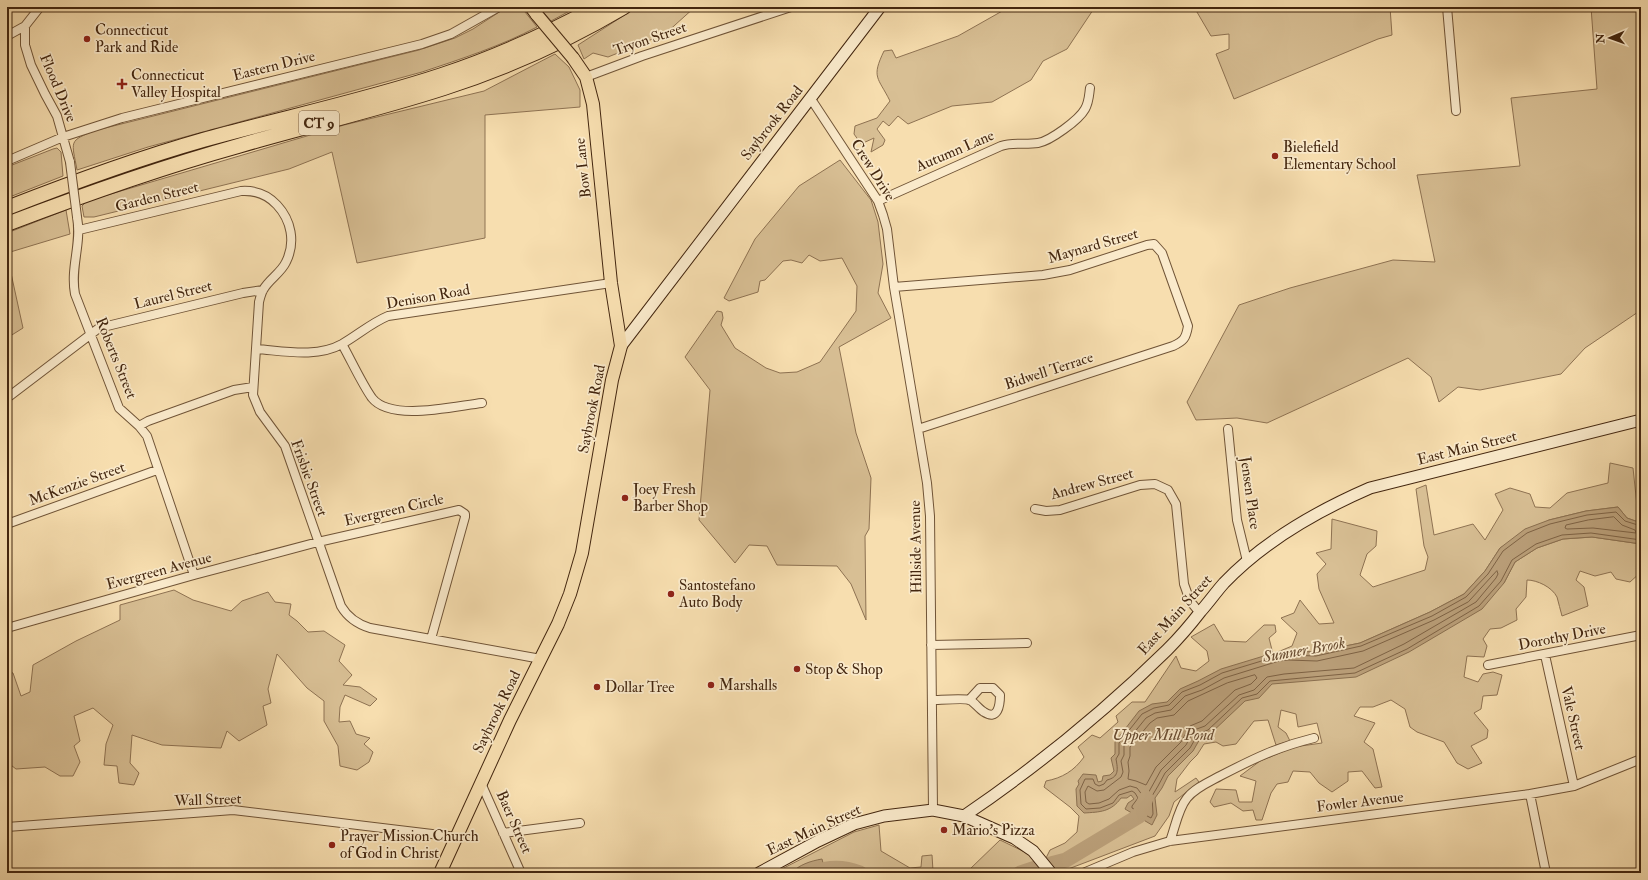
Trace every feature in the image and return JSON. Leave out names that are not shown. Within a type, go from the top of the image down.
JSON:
[{"type":"highway","name":"CT 9","points":[[7,208],[113,169],[172,150],[389,91],[449,73],[521,44],[597,7]]},
{"type":"highway","name":"CT 9","points":[[7,224],[175,164],[416,97],[476,77],[563,40],[624,7]]},
{"type":"main road","name":"Saybrook Road","points":[[440,873],[510,720],[558,624],[570,594],[582,553],[612,380],[621,346],[880,7]]},
{"type":"main road","name":"Bow Lane","points":[[534,11],[573,58],[586,77],[593,104],[611,283],[621,346]]},
{"type":"main road","name":"East Main Street","points":[[759,873],[818,841],[854,824],[884,816],[933,810],[964,816],[995,795],[1095,716],[1168,649],[1223,584],[1247,561],[1279,537],[1342,500],[1370,488],[1641,420]]},
{"type":"main road","points":[[964,816],[1014,838],[1033,851],[1051,873]]},
{"type":"street","points":[[7,36],[25,26],[40,7]]},
{"type":"street","name":"Eastern Drive","points":[[7,161],[63,137],[122,118],[422,44],[451,34],[499,7]]},
{"type":"street","name":"Tryon Street","points":[[586,77],[642,56],[791,7]]},
{"type":"street","points":[[1448,7],[1456,111]]},
{"type":"street","name":"Flood Drive","points":[[25,26],[26,45],[31,65],[44,94],[57,116],[63,137]]},
{"type":"street","name":"Autumn Lane","points":[[878,201],[1001,146],[1013,143],[1036,144],[1046,140],[1081,115],[1088,102],[1090,88]]},
{"type":"street","name":"Crew Drive","points":[[811,99],[878,201],[887,229],[894,287]]},
{"type":"street","name":"Roberts Street","points":[[63,137],[70,162],[79,230],[74,285],[76,294],[119,408],[139,426],[147,436],[157,470],[194,575]]},
{"type":"street","name":"Frisbie Street","points":[[241,192],[250,190],[260,192],[270,197],[286,217],[290,229],[292,239],[286,262],[263,290],[259,302],[257,349],[253,387],[254,395],[260,412],[285,446],[341,606],[346,615],[354,621],[370,628],[541,659]]},
{"type":"street","name":"Garden Street","points":[[79,230],[241,192]]},
{"type":"street","name":"Maynard Street","points":[[894,287],[1042,275],[1070,270],[1154,244],[1162,254],[1186,317],[1188,326],[1186,336]]},
{"type":"street","name":"Denison Road","points":[[257,349],[307,353],[327,350],[342,344],[368,326],[388,316],[611,283]]},
{"type":"street","name":"Hillside Avenue","points":[[894,287],[927,484],[930,516],[933,810]]},
{"type":"street","name":"Laurel Street","points":[[7,398],[99,328],[243,292],[263,290]]},
{"type":"street","name":"Bidwell Terrace","points":[[918,429],[1173,346],[1186,336]]},
{"type":"street","points":[[342,344],[373,399],[389,408],[407,412],[482,402]]},
{"type":"street","points":[[139,426],[148,421],[234,390],[253,387]]},
{"type":"street","name":"Jensen Place","points":[[1228,429],[1237,520],[1247,561]]},
{"type":"street","name":"McKenzie Street","points":[[7,524],[157,470]]},
{"type":"street","name":"Andrew Street","points":[[1036,509],[1046,511],[1060,510],[1140,485],[1155,484],[1168,490],[1176,504],[1184,584],[1190,601],[1200,613]]},
{"type":"street","name":"Evergreen Circle","points":[[318,542],[451,511],[459,510],[464,512],[464,521],[431,639]]},
{"type":"street","name":"Evergreen Avenue","points":[[7,628],[194,575],[318,542]]},
{"type":"street","name":"Dorothy Drive","points":[[1488,665],[1641,635]]},
{"type":"street","points":[[931,645],[1028,643]]},
{"type":"street","name":"Vale Street","points":[[1545,655],[1574,786]]},
{"type":"street","points":[[932,700],[969,700]]},
{"type":"street","points":[[1170,841],[1179,814],[1187,798],[1203,785],[1260,755],[1288,744],[1314,738]]},
{"type":"street","name":"Fowler Avenue","points":[[1083,873],[1133,852],[1170,841],[1530,794],[1574,786],[1641,760]]},
{"type":"street","name":"Baer Street","points":[[481,783],[521,873]]},
{"type":"street","points":[[1530,794],[1546,873]]},
{"type":"street","name":"Wall Street","points":[[7,827],[233,810],[457,837]]},
{"type":"street","points":[[503,833],[580,823]]},
{"type":"shaded area","points":[[507,7],[521,7],[537,27],[495,46],[422,72],[148,147],[77,170],[73,148],[74,143],[81,137],[97,130],[419,50],[455,38],[473,29]]},
{"type":"shaded area","points":[[539,7],[577,7],[551,21]]},
{"type":"shaded area","points":[[637,7],[695,7],[665,34],[608,57],[593,53],[584,59],[578,45]]},
{"type":"shaded area","points":[[1014,7],[1095,7],[1067,49],[1043,61],[1031,80],[992,102],[952,106],[908,124],[898,116],[889,126],[883,121],[877,129],[885,140],[883,145],[871,152],[874,138],[861,144],[854,134],[855,126],[877,118],[890,101],[879,82],[877,72],[884,51],[892,50],[896,58],[958,36],[1004,10]]},
{"type":"shaded area","points":[[1194,7],[1390,7],[1392,35],[1378,39],[1234,99],[1216,54],[1229,49],[1229,34],[1211,36]]},
{"type":"shaded area","points":[[1591,7],[1641,7],[1641,310],[1585,348],[1561,374],[1480,390],[1458,387],[1439,402],[1431,377],[1408,358],[1267,423],[1237,418],[1196,420],[1187,402],[1239,305],[1290,288],[1393,260],[1435,262],[1417,175],[1520,166],[1511,98],[1597,89]]},
{"type":"shaded area","points":[[555,54],[569,67],[580,90],[580,107],[485,115],[485,238],[357,263],[332,152],[289,169],[94,217],[84,217],[82,206],[87,201],[344,125],[484,91]]},
{"type":"shaded area","points":[[57,148],[61,152],[63,176],[7,198],[7,167]]},
{"type":"shaded area","points":[[840,160],[871,200],[878,222],[883,264],[878,293],[891,318],[839,347],[856,433],[871,478],[869,529],[865,536],[866,620],[851,584],[837,566],[777,565],[767,546],[749,545],[735,563],[699,520],[710,390],[685,357],[717,311],[722,312],[723,318],[721,325],[735,348],[766,368],[780,373],[797,372],[820,362],[856,311],[857,286],[842,258],[820,261],[809,255],[802,263],[791,260],[783,261],[765,280],[760,281],[758,292],[729,301],[724,298],[755,239],[799,186]]},
{"type":"shaded area","points":[[66,210],[70,234],[7,253],[7,233]]},
{"type":"shaded area","points":[[7,255],[23,328],[7,338]]},
{"type":"shaded area","points":[[1610,463],[1633,468],[1638,515],[1641,516],[1641,523],[1627,518],[1618,507],[1586,511],[1549,520],[1500,548],[1485,571],[1464,594],[1430,612],[1360,643],[1316,652],[1287,651],[1285,682],[1504,583],[1515,562],[1537,548],[1563,539],[1592,537],[1641,544],[1641,572],[1630,582],[1616,579],[1611,572],[1595,576],[1580,571],[1576,580],[1584,587],[1588,606],[1562,616],[1555,593],[1540,583],[1527,580],[1526,597],[1516,609],[1517,620],[1501,628],[1490,629],[1483,639],[1487,646],[1484,657],[1467,656],[1464,677],[1478,682],[1483,674],[1493,672],[1502,675],[1497,695],[1483,696],[1481,709],[1474,713],[1488,730],[1487,738],[1471,746],[1482,763],[1468,769],[1457,763],[1444,742],[1417,732],[1410,727],[1405,709],[1391,700],[1373,707],[1360,707],[1354,716],[1375,723],[1364,742],[1373,749],[1382,787],[1375,788],[1362,771],[1348,772],[1348,781],[1332,792],[1319,783],[1310,772],[1293,771],[1288,782],[1277,784],[1271,793],[1262,820],[1256,820],[1253,810],[1243,811],[1231,803],[1214,807],[1210,802],[1216,789],[1236,790],[1239,802],[1252,802],[1256,781],[1240,776],[1260,761],[1294,747],[1322,743],[1317,723],[1298,727],[1296,714],[1281,710],[1278,727],[1286,733],[1290,741],[1276,745],[1268,720],[1254,721],[1236,744],[1223,746],[1216,742],[1204,744],[1177,779],[1175,792],[1196,778],[1199,782],[1174,802],[1169,816],[1155,836],[1063,871],[1057,869],[1046,858],[1050,850],[1065,843],[1077,832],[1079,816],[1044,787],[1046,781],[1062,776],[1072,770],[1084,757],[1078,747],[1092,735],[1100,738],[1118,722],[1116,716],[1132,702],[1145,702],[1176,656],[1181,668],[1196,671],[1209,661],[1207,651],[1191,637],[1214,624],[1224,641],[1246,642],[1264,625],[1275,625],[1276,632],[1269,638],[1273,654],[1292,646],[1297,633],[1281,618],[1294,613],[1300,600],[1319,624],[1334,623],[1319,589],[1317,574],[1326,564],[1316,553],[1331,549],[1332,519],[1377,531],[1376,546],[1367,554],[1360,575],[1373,587],[1425,570],[1428,557],[1424,546],[1416,489],[1426,485],[1434,535],[1473,524],[1485,540],[1503,510],[1495,494],[1510,488],[1530,494],[1535,507],[1550,508],[1567,493],[1608,483]]},
{"type":"shaded area","points":[[174,590],[193,600],[231,611],[242,601],[268,592],[275,602],[291,604],[289,615],[308,632],[324,631],[345,645],[339,661],[352,675],[343,685],[360,687],[377,699],[370,706],[345,695],[340,707],[339,722],[350,721],[356,734],[370,738],[364,744],[373,752],[369,762],[357,770],[340,766],[338,746],[324,721],[324,701],[307,688],[277,654],[268,689],[271,703],[263,706],[267,725],[239,741],[227,731],[221,748],[162,745],[132,735],[130,763],[139,773],[134,785],[119,783],[117,766],[104,765],[106,744],[113,725],[93,708],[74,716],[80,741],[74,746],[80,762],[73,776],[60,776],[45,767],[16,769],[7,762],[9,747],[7,746],[7,671],[13,673],[21,696],[30,692],[33,665],[76,641],[120,620],[120,605]]},
{"type":"shaded area","points":[[879,825],[881,851],[910,868],[921,867],[922,856],[932,855],[933,871],[939,873],[774,873],[854,832]]},
{"type":"shaded area","points":[[1000,840],[1031,855],[1043,873],[960,873],[970,869]]},
{"type":"water","name":"Upper Mill Pond","points":[[1618,507],[1627,518],[1641,523],[1641,544],[1592,537],[1563,539],[1537,548],[1515,562],[1504,583],[1482,609],[1409,652],[1356,677],[1272,684],[1259,698],[1245,701],[1210,734],[1201,737],[1193,751],[1168,776],[1155,798],[1157,815],[1152,825],[1125,809],[1128,803],[1134,799],[1131,795],[1127,798],[1121,798],[1109,809],[1100,812],[1084,813],[1077,806],[1076,789],[1079,784],[1078,781],[1083,774],[1096,775],[1098,782],[1102,781],[1103,776],[1110,775],[1114,771],[1111,758],[1115,754],[1115,742],[1139,711],[1152,704],[1167,702],[1180,689],[1221,669],[1277,652],[1316,652],[1360,643],[1430,612],[1464,594],[1485,571],[1500,548],[1525,529],[1549,520],[1586,511]]},
{"type":"water","points":[[822,859],[824,867],[822,873],[791,873],[805,864]]},
{"type":"waterway","name":"Sumner Brook","points":[[1020,873],[1066,860],[1139,816],[1146,798]]},
{"type":"waterway","name":"Sumner Brook","points":[[814,873],[831,868],[848,869],[860,873]]},
{"type":"place","name":"Connecticut Park and Ride","points":[[87,39]]},
{"type":"place","name":"Connecticut Valley Hospital","points":[[122,84]]},
{"type":"place","name":"Bielefield Elementary School","points":[[1275,156]]},
{"type":"place","name":"Joey Fresh Barber Shop","points":[[625,498]]},
{"type":"place","name":"Santostefano Auto Body","points":[[671,594]]},
{"type":"place","name":"Stop & Shop","points":[[797,669]]},
{"type":"place","name":"Marshalls","points":[[711,685]]},
{"type":"place","name":"Dollar Tree","points":[[597,687]]},
{"type":"place","name":"Mario's Pizza","points":[[944,830]]},
{"type":"place","name":"Prayer Mission Church of God in Christ","points":[[332,845]]}]
